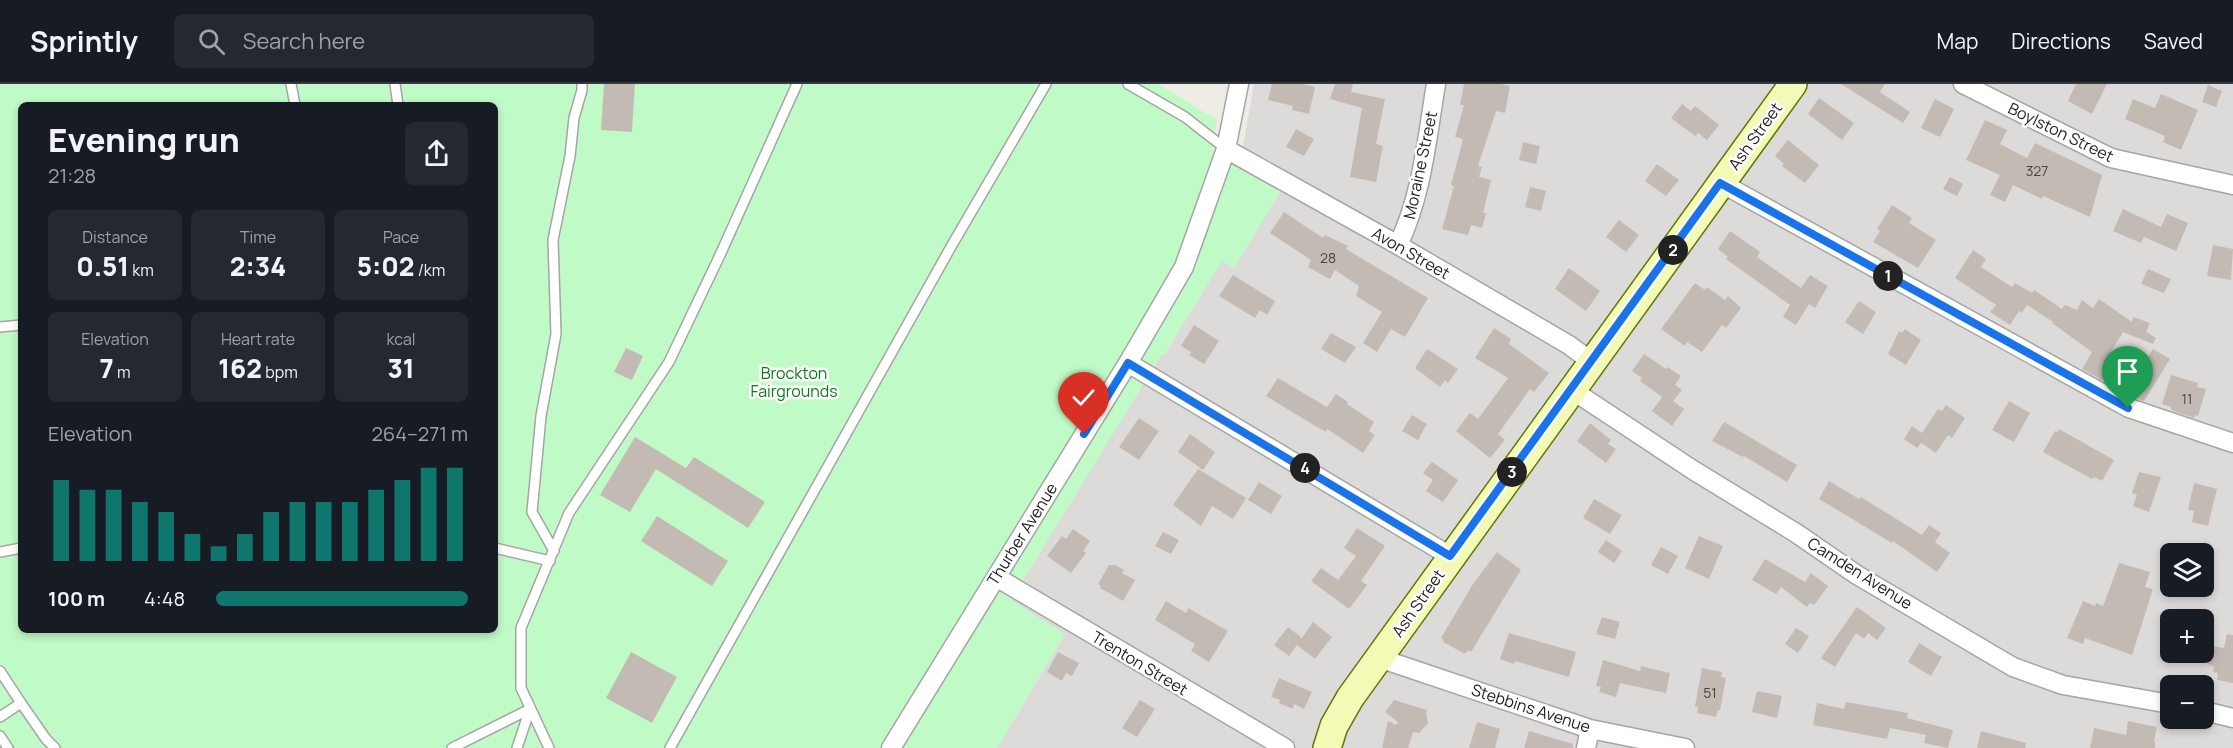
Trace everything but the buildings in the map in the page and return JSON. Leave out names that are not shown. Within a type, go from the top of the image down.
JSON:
[{"type":"street","name":"Thurber Avenue","points":[[891,748],[1128,363],[1184,267],[1226,149],[1239,84]]},
{"type":"street","name":"Moraine Street","points":[[1398,245],[1408,224],[1422,170],[1436,84]]},
{"type":"street","name":"Ash Street","points":[[1327,748],[1334,726],[1350,698],[1450,556],[1793,84]]},
{"type":"street","name":"Boylston Street","points":[[1963,84],[2111,158],[2233,185]]},
{"type":"street","name":"Avon Street","points":[[1226,149],[1398,245],[1569,345],[1592,362]]},
{"type":"street","points":[[1720,183],[2128,408],[2233,442]]},
{"type":"street","points":[[1128,363],[1450,556]]},
{"type":"street","name":"Camden Avenue","points":[[1572,390],[1677,460],[1796,533],[1857,574],[2013,667],[2063,685],[2160,702]]},
{"type":"street","name":"Trenton Street","points":[[996,577],[1285,748]]},
{"type":"street","name":"Stebbins Avenue","points":[[1379,658],[1590,729],[1685,748]]},
{"type":"street","points":[[2214,713],[2233,718]]},
{"type":"street","points":[[1586,748],[1590,729]]},
{"type":"lane","points":[[291,84],[294,102]]},
{"type":"lane","points":[[395,84],[398,102]]},
{"type":"lane","points":[[554,551],[532,512],[542,416],[556,334],[553,240],[582,84]]},
{"type":"lane","points":[[549,748],[521,688],[521,628],[569,513],[669,362],[797,84]]},
{"type":"lane","points":[[670,748],[952,245],[1046,84]]},
{"type":"lane","points":[[1128,84],[1185,117],[1226,149]]},
{"type":"lane","points":[[0,327],[18,325]]},
{"type":"lane","points":[[0,552],[18,549]]},
{"type":"lane","points":[[498,549],[549,561]]},
{"type":"lane","points":[[0,671],[45,739],[55,748]]},
{"type":"lane","points":[[0,717],[21,703]]},
{"type":"lane","points":[[452,748],[531,709]]},
{"type":"lane","points":[[518,748],[531,709]]},
{"type":"lane","points":[[0,736],[8,748]]},
{"type":"shaded area","points":[[1254,84],[2233,84],[2233,748],[997,748],[1065,634],[1010,601],[1162,353],[1165,354],[1222,260],[1234,268],[1280,192],[1239,169]]},
{"type":"green space","name":"Brockton Fairgrounds","points":[[0,84],[1158,84],[1217,120],[1212,150],[1239,169],[1280,192],[1234,268],[1222,261],[1011,600],[1065,634],[997,748],[0,748]]},
{"type":"route","points":[[1084,434],[1128,363],[1450,556],[1720,183],[2128,408]]}]
